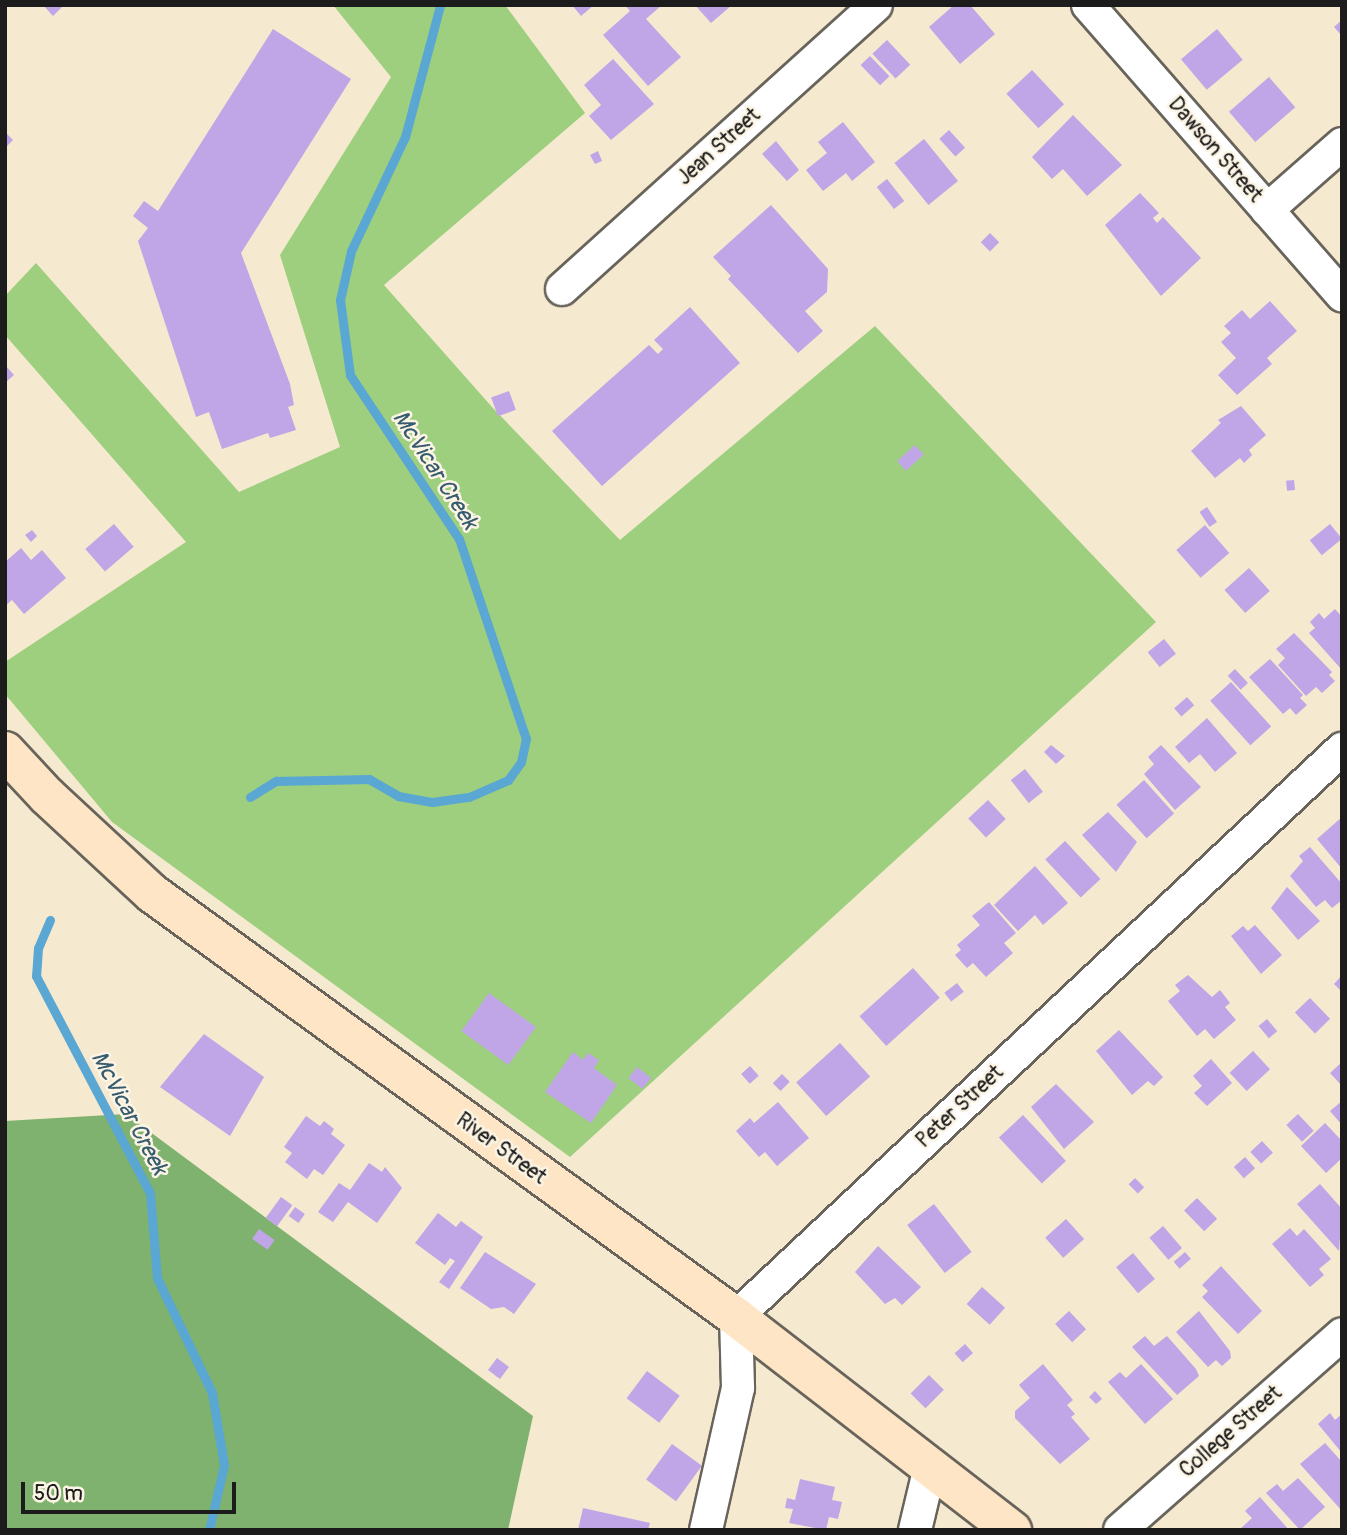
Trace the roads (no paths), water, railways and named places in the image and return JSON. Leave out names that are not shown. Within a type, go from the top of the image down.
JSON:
[{"type":"main road","name":"River Street","points":[[5,751],[47,796],[153,894],[736,1317],[1013,1530]]},
{"type":"street","name":"Jean Street","points":[[562,289],[876,5]]},
{"type":"street","name":"Dawson Street","points":[[1088,5],[1342,295]]},
{"type":"street","points":[[1267,210],[1342,144]]},
{"type":"street","name":"Peter Street","points":[[736,1317],[1342,749]]},
{"type":"street","points":[[706,1530],[738,1388],[736,1317]]},
{"type":"street","name":"College Street","points":[[1120,1530],[1342,1334]]},
{"type":"street","points":[[915,1530],[930,1468]]},
{"type":"waterway","name":"McVicar Creek","points":[[250,797],[276,781],[369,779],[398,796],[432,802],[469,797],[508,780],[521,762],[526,739],[459,539],[350,375],[340,300],[351,251],[405,137],[440,5]]},
{"type":"waterway","name":"McVicar Creek","points":[[50,920],[38,948],[36,976],[150,1193],[157,1278],[212,1393],[224,1465],[209,1530]]}]
